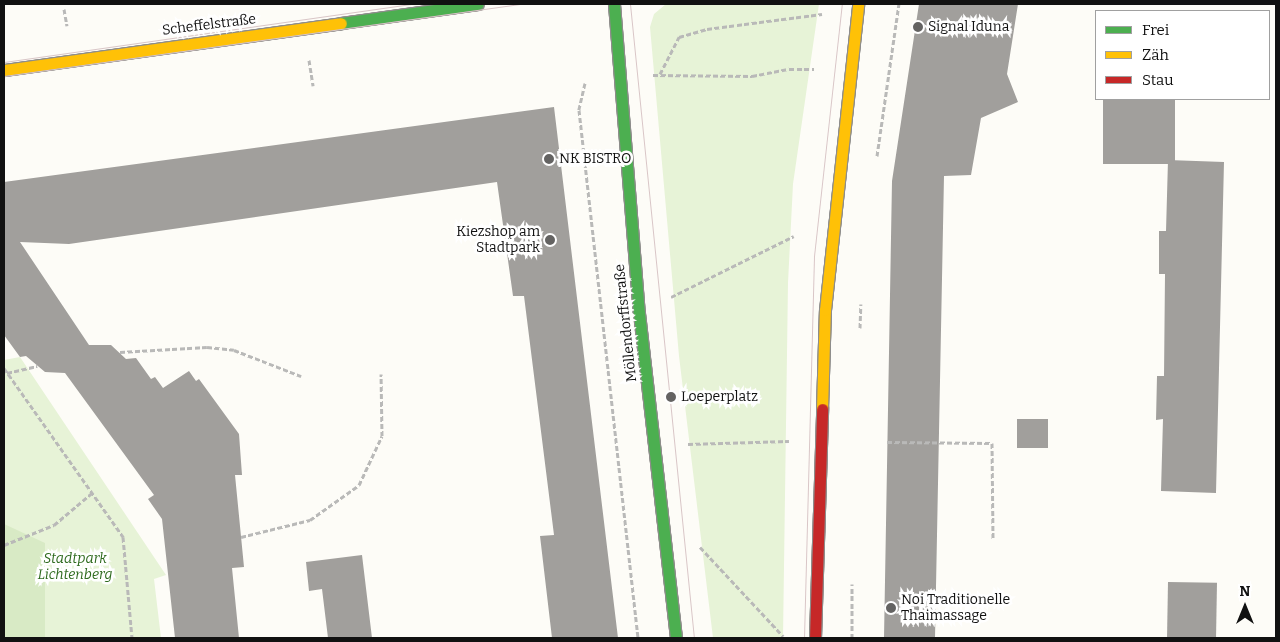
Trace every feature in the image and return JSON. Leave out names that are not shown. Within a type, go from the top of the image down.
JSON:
[{"type":"main road","name":"Scheffelstraße","points":[[4,70],[478,4]]},
{"type":"main road","name":"Möllendorffstraße","points":[[614,4],[639,313],[676,638]]},
{"type":"main road","points":[[815,638],[819,440],[825,310],[847,80],[858,4]]},
{"type":"path","points":[[876,161],[899,4]]},
{"type":"path","points":[[64,9],[67,26]]},
{"type":"path","points":[[660,74],[679,37],[708,29],[822,14]]},
{"type":"path","points":[[309,59],[313,86]]},
{"type":"path","points":[[645,75],[752,76],[790,69],[814,69]]},
{"type":"path","points":[[586,80],[579,110],[638,638]]},
{"type":"path","points":[[639,313],[794,236]]},
{"type":"path","points":[[859,336],[862,299]]},
{"type":"path","points":[[120,352],[207,347],[234,350],[301,376]]},
{"type":"path","points":[[7,372],[37,366]]},
{"type":"path","points":[[4,368],[123,537],[132,638]]},
{"type":"path","points":[[241,537],[310,520],[359,485],[382,436],[381,374]]},
{"type":"path","points":[[655,445],[819,440]]},
{"type":"path","points":[[887,442],[992,443],[993,539]]},
{"type":"path","points":[[4,545],[54,525],[93,492]]},
{"type":"path","points":[[697,544],[785,638]]},
{"type":"path","points":[[852,579],[852,638]]},
{"type":"green space","name":"Loeperplatz","points":[[666,4],[819,4],[793,184],[788,283],[783,638],[713,638],[679,356],[650,27],[654,14]]},
{"type":"green space","name":"Stadtpark Lichtenberg","points":[[20,357],[166,575],[154,579],[161,638],[4,638],[4,360]]},
{"type":"green space","points":[[4,524],[45,543],[45,638],[4,638]]},
{"type":"building","points":[[919,4],[1018,4],[1007,74],[1018,102],[981,118],[971,175],[944,176],[935,638],[884,638],[892,181]]},
{"type":"building","points":[[1103,100],[1175,100],[1175,164],[1103,164]]},
{"type":"building","points":[[554,107],[618,638],[552,638],[540,536],[554,535],[524,296],[513,296],[497,182],[69,244],[20,242],[89,345],[111,345],[126,359],[136,358],[151,379],[155,377],[163,388],[189,371],[196,381],[199,379],[239,434],[242,475],[235,475],[244,567],[232,568],[239,638],[175,638],[162,519],[148,499],[154,495],[65,373],[45,372],[26,356],[20,357],[4,335],[4,182]]},
{"type":"building","points":[[1168,160],[1224,162],[1216,493],[1161,491],[1163,419],[1156,420],[1157,376],[1164,376],[1165,274],[1159,274],[1159,231],[1166,231]]},
{"type":"building","points":[[1017,419],[1048,419],[1048,448],[1017,448]]},
{"type":"building","points":[[362,555],[372,638],[328,638],[322,589],[309,591],[306,562]]},
{"type":"building","points":[[1168,582],[1217,583],[1216,638],[1167,638]]},
{"type":"tram line","points":[[4,62],[411,4]]},
{"type":"tram line","points":[[4,76],[520,4]]},
{"type":"tram line","points":[[630,4],[694,638]]},
{"type":"tram line","points":[[804,638],[814,256],[842,4]]},
{"type":"traffic: fast","points":[[341,23],[478,4]]},
{"type":"traffic: fast","points":[[614,4],[639,313],[676,638]]},
{"type":"traffic: slow","points":[[822,409],[825,310],[858,4]]},
{"type":"traffic: slow","points":[[4,70],[341,23]]},
{"type":"traffic: jam","points":[[815,638],[822,409]]},
{"type":"place","name":"Signal Iduna","points":[[918,27]]},
{"type":"place","name":"NK BISTRO","points":[[549,159]]},
{"type":"place","name":"Kiezshop am Stadtpark","points":[[550,240]]},
{"type":"place","name":"Loeperplatz","points":[[671,397]]},
{"type":"place","name":"Noi Traditionelle Thaimassage","points":[[891,608]]}]
